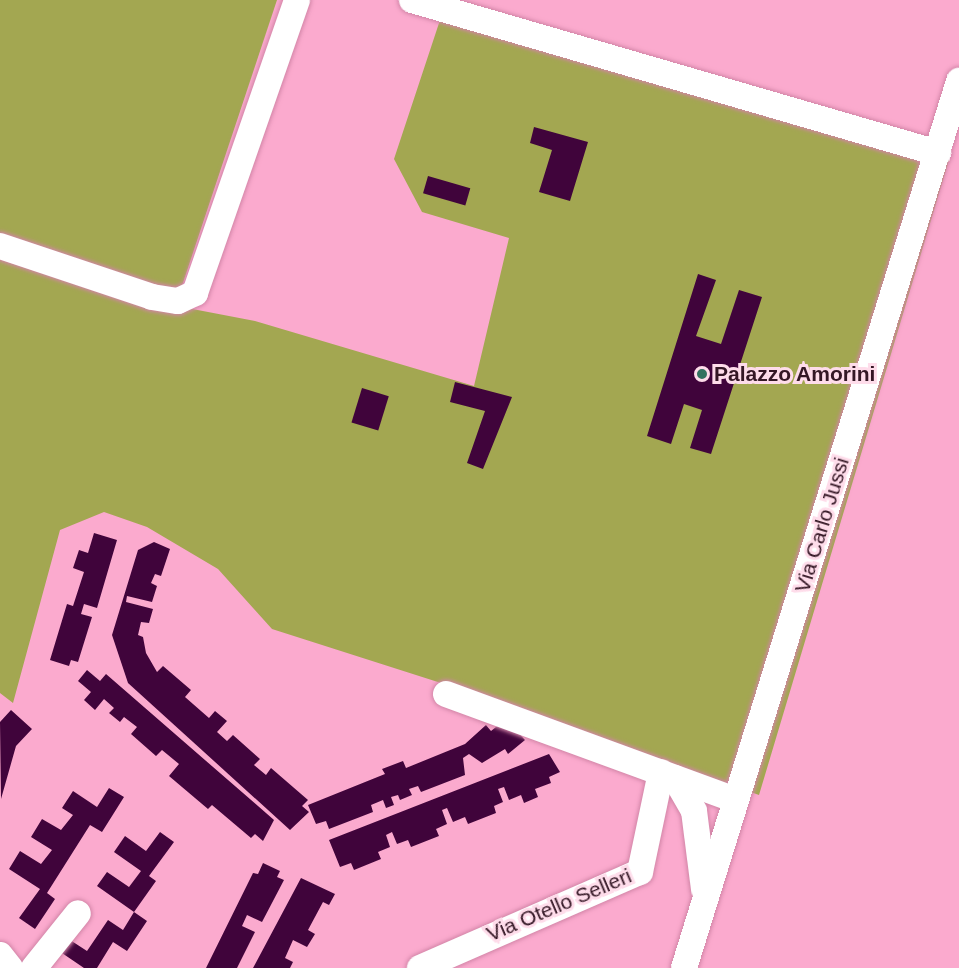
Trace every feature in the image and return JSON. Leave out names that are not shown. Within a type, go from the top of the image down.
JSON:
[{"type":"street","points":[[0,246],[152,297],[178,301],[195,293],[297,0]]},
{"type":"street","points":[[412,0],[938,153]]},
{"type":"street","name":"Via Carlo Jussi","points":[[684,968],[959,81]]},
{"type":"street","points":[[446,694],[735,800]]},
{"type":"street","points":[[668,775],[694,810],[705,896]]},
{"type":"street","name":"Via Otello Selleri","points":[[420,968],[640,872],[668,775]]},
{"type":"street","points":[[697,825],[727,827]]},
{"type":"street","points":[[34,968],[78,913]]},
{"type":"street","points":[[0,955],[10,968]]},
{"type":"green space","points":[[0,0],[277,0],[180,292],[0,238]]},
{"type":"green space","points":[[443,11],[645,61],[949,160],[759,795],[441,683],[272,629],[218,569],[147,527],[104,512],[60,530],[13,703],[0,693],[0,246],[182,307],[255,321],[474,386],[509,238],[422,212],[394,159]]},
{"type":"building","points":[[534,127],[588,142],[570,201],[539,192],[552,150],[530,143]]},
{"type":"building","points":[[428,176],[470,188],[465,205],[423,193]]},
{"type":"building","name":"Palazzo Amorini","points":[[698,274],[716,280],[696,336],[721,344],[739,290],[762,297],[711,454],[690,448],[702,410],[684,404],[671,444],[647,436]]},
{"type":"building","points":[[455,382],[512,397],[483,469],[467,463],[485,411],[450,402]]},
{"type":"building","points":[[362,388],[389,396],[378,431],[351,422]]},
{"type":"building","points":[[94,533],[117,540],[97,608],[84,604],[81,614],[92,617],[78,662],[71,660],[69,666],[50,660],[67,604],[73,606],[84,572],[73,568],[79,550],[88,553]]},
{"type":"building","points":[[154,542],[170,549],[161,576],[155,574],[151,583],[157,586],[152,602],[127,596],[126,602],[153,609],[149,623],[141,622],[138,635],[143,637],[146,653],[157,672],[163,666],[191,690],[185,697],[209,718],[215,711],[227,721],[217,732],[227,741],[233,735],[260,759],[254,765],[266,775],[271,768],[308,800],[302,806],[309,812],[290,830],[128,683],[112,635],[138,550]]},
{"type":"building","points":[[87,670],[100,681],[106,674],[274,820],[263,841],[255,834],[251,838],[212,805],[208,809],[169,776],[179,764],[162,750],[156,756],[131,734],[137,727],[124,717],[120,722],[109,713],[114,708],[104,699],[95,710],[84,700],[91,692],[78,681]]},
{"type":"building","points":[[11,710],[32,729],[16,746],[1,799],[0,722]]},
{"type":"building","points":[[506,719],[525,740],[508,754],[505,749],[482,763],[469,754],[463,758],[465,775],[421,792],[418,786],[409,789],[412,795],[400,800],[398,795],[391,797],[394,805],[386,808],[383,800],[371,805],[373,812],[329,829],[326,821],[316,824],[308,805],[385,774],[382,769],[403,761],[406,768],[465,744],[486,725],[491,731]]},
{"type":"building","points":[[549,754],[560,772],[549,777],[551,783],[535,789],[538,797],[524,803],[521,795],[509,800],[504,787],[498,789],[503,802],[494,806],[496,813],[468,824],[465,817],[453,822],[447,808],[442,810],[447,824],[436,829],[439,836],[411,847],[408,840],[397,844],[392,832],[386,835],[390,847],[378,852],[381,859],[354,870],[351,863],[340,867],[329,840]]},
{"type":"building","points":[[109,788],[124,797],[102,832],[90,825],[47,893],[55,899],[35,929],[19,918],[40,889],[9,869],[20,851],[41,864],[52,850],[31,837],[42,819],[61,830],[73,815],[62,808],[73,791],[97,807]]},
{"type":"building","points":[[160,832],[174,842],[149,876],[156,881],[134,912],[97,886],[107,872],[129,887],[141,871],[114,852],[125,836],[146,851]]},
{"type":"building","points":[[263,863],[280,871],[277,877],[284,880],[262,922],[247,915],[242,926],[255,932],[237,968],[206,968],[253,873],[258,874]]},
{"type":"building","points":[[301,878],[335,894],[329,905],[323,902],[308,930],[315,934],[307,947],[293,940],[285,958],[293,962],[290,968],[253,968]]},
{"type":"building","points":[[134,912],[147,921],[127,951],[113,942],[97,968],[84,968],[59,951],[67,938],[87,951],[108,920],[123,930]]},
{"type":"place","name":"Palazzo Amorini","points":[[702,374]]}]
